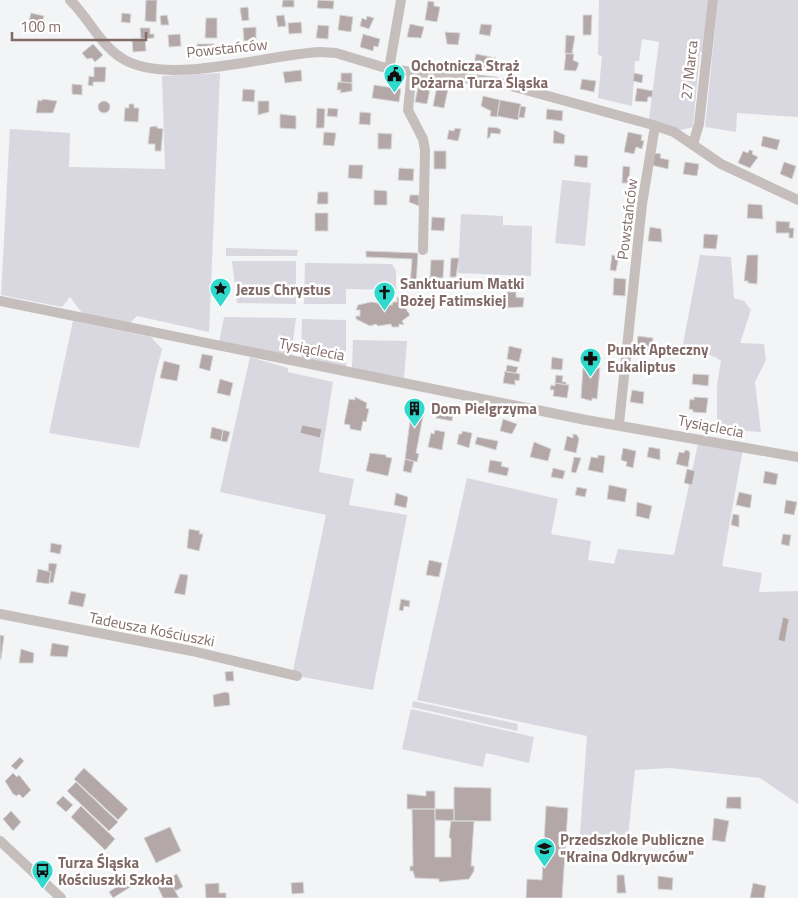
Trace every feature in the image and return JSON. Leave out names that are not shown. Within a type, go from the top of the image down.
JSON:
[{"type":"street","name":"Powstańców","points":[[70,0],[80,9],[103,42],[120,57],[136,65],[165,69],[196,68],[320,52],[336,53],[389,70],[412,71],[497,82],[674,132],[721,164],[798,200]]},
{"type":"street","points":[[389,70],[401,0]]},
{"type":"street","name":"27 Marca","points":[[693,144],[699,124],[713,0]]},
{"type":"street","points":[[412,71],[408,110],[422,139],[425,150],[423,250]]},
{"type":"street","name":"Powstańców","points":[[619,424],[642,204],[655,126]]},
{"type":"street","name":"Tysiąclecia","points":[[0,301],[297,363],[798,457]]},
{"type":"street","name":"Tadeusza Kościuszki","points":[[0,614],[192,651],[297,676]]},
{"type":"street","points":[[0,841],[61,898]]},
{"type":"shaded area","points":[[599,0],[709,0],[704,52],[700,52],[693,127],[681,130],[649,119],[659,42],[642,39],[639,61],[635,61],[632,106],[598,98],[602,56],[598,55]]},
{"type":"shaded area","points":[[718,0],[798,0],[798,117],[737,113],[736,132],[705,127]]},
{"type":"shaded area","points":[[220,73],[209,332],[137,316],[129,324],[82,313],[70,297],[62,307],[1,295],[10,129],[70,133],[69,167],[165,169],[162,76]]},
{"type":"shaded area","points":[[562,180],[591,183],[585,246],[555,243]]},
{"type":"shaded area","points":[[461,214],[503,216],[503,225],[532,226],[531,276],[458,273]]},
{"type":"shaded area","points":[[226,248],[298,250],[297,256],[226,256]]},
{"type":"shaded area","points":[[700,255],[731,257],[734,298],[744,301],[751,310],[740,343],[764,344],[766,360],[755,382],[761,432],[717,429],[717,385],[721,361],[712,355],[682,349]]},
{"type":"shaded area","points":[[232,261],[296,261],[296,304],[237,303]]},
{"type":"shaded area","points":[[305,263],[392,264],[396,271],[396,290],[346,289],[346,304],[304,304]]},
{"type":"shaded area","points":[[224,317],[296,318],[291,357],[219,343]]},
{"type":"shaded area","points":[[302,319],[346,320],[346,368],[301,359]]},
{"type":"shaded area","points":[[73,321],[151,337],[162,349],[139,448],[49,433]]},
{"type":"shaded area","points":[[353,340],[407,341],[404,378],[352,369]]},
{"type":"shaded area","points":[[250,357],[288,368],[288,372],[333,382],[319,472],[354,479],[349,505],[407,515],[373,690],[292,675],[326,515],[220,492]]},
{"type":"shaded area","points":[[699,439],[743,448],[722,566],[762,573],[759,592],[798,591],[798,804],[760,778],[669,768],[635,770],[628,836],[580,835],[587,736],[417,700],[467,478],[558,499],[551,534],[591,541],[588,560],[614,564],[618,549],[674,555]]},
{"type":"shaded area","points":[[413,701],[518,724],[517,731],[412,707]]},
{"type":"shaded area","points":[[411,709],[534,737],[529,763],[486,753],[483,767],[402,749]]},
{"type":"building","points":[[146,0],[157,0],[156,22],[145,21]]},
{"type":"building","points":[[283,0],[294,0],[294,7],[282,7]]},
{"type":"building","points":[[318,0],[334,1],[333,9],[317,8]]},
{"type":"building","points":[[428,1],[434,2],[434,6],[440,7],[437,22],[425,20]]},
{"type":"building","points":[[248,7],[249,20],[242,21],[240,8]]},
{"type":"building","points":[[31,13],[44,16],[41,28],[28,25]]},
{"type":"building","points":[[122,13],[131,14],[130,23],[121,22]]},
{"type":"building","points":[[167,15],[169,25],[161,25],[160,16]]},
{"type":"building","points":[[284,15],[286,26],[278,27],[276,16]]},
{"type":"building","points":[[340,15],[353,17],[351,32],[338,30]]},
{"type":"building","points":[[583,15],[592,15],[591,35],[583,35]]},
{"type":"building","points":[[367,16],[374,18],[369,29],[360,26],[362,18],[366,20]]},
{"type":"building","points":[[206,18],[217,18],[217,38],[205,38]]},
{"type":"building","points":[[301,22],[302,33],[289,34],[288,23]]},
{"type":"building","points":[[410,24],[424,27],[421,38],[407,37]]},
{"type":"building","points":[[481,24],[492,25],[490,36],[479,34]]},
{"type":"building","points":[[318,25],[329,26],[328,39],[316,38]]},
{"type":"building","points":[[256,27],[256,40],[244,41],[243,28]]},
{"type":"building","points":[[140,28],[150,28],[150,34],[154,34],[154,38],[141,39]]},
{"type":"building","points":[[445,32],[460,33],[458,45],[447,44]]},
{"type":"building","points":[[180,34],[181,46],[169,47],[168,35]]},
{"type":"building","points":[[363,34],[380,39],[378,47],[374,46],[373,51],[360,47]]},
{"type":"building","points":[[566,35],[575,36],[572,54],[565,53]]},
{"type":"building","points":[[132,39],[145,39],[146,51],[133,52]]},
{"type":"building","points":[[93,44],[103,55],[95,62],[92,58],[87,59],[82,53]]},
{"type":"building","points":[[197,44],[214,44],[215,54],[198,55]]},
{"type":"building","points":[[566,53],[574,54],[573,60],[579,63],[576,71],[564,70]]},
{"type":"building","points":[[476,54],[496,58],[494,69],[477,66],[474,63]]},
{"type":"building","points":[[94,67],[106,67],[105,82],[93,82],[93,86],[88,85],[89,76],[94,77]]},
{"type":"building","points":[[301,70],[302,81],[285,83],[283,72]]},
{"type":"building","points":[[341,73],[352,73],[352,83],[341,82]]},
{"type":"building","points":[[634,73],[643,75],[642,83],[633,81]]},
{"type":"building","points":[[582,79],[596,81],[594,92],[580,89]]},
{"type":"building","points":[[338,82],[352,83],[352,91],[340,93],[341,90],[337,90]]},
{"type":"building","points":[[72,84],[82,85],[82,95],[72,94]]},
{"type":"building","points":[[374,85],[401,89],[399,102],[372,98]]},
{"type":"building","points":[[437,86],[448,89],[444,108],[433,106]]},
{"type":"building","points":[[418,87],[430,89],[427,104],[415,102]]},
{"type":"building","points":[[637,88],[653,91],[652,97],[648,97],[647,102],[635,101]]},
{"type":"building","points":[[243,89],[255,90],[254,102],[242,101]]},
{"type":"building","points":[[483,96],[500,100],[497,117],[490,116],[491,111],[481,106]]},
{"type":"building","points":[[42,99],[57,101],[53,113],[36,113],[38,100],[42,101]]},
{"type":"building","points":[[500,100],[521,104],[518,120],[497,116]]},
{"type":"building","points":[[106,101],[109,102],[109,112],[102,113],[99,112],[98,105],[99,102]]},
{"type":"building","points":[[258,101],[269,101],[269,112],[258,115]]},
{"type":"building","points":[[129,104],[134,104],[134,108],[139,108],[138,122],[124,121],[125,108],[129,108]]},
{"type":"building","points":[[520,106],[526,107],[524,118],[518,117]]},
{"type":"building","points":[[317,108],[325,109],[324,128],[316,128]]},
{"type":"building","points":[[328,108],[338,109],[337,117],[327,116]]},
{"type":"building","points":[[547,109],[563,111],[562,121],[546,119]]},
{"type":"building","points":[[360,112],[371,113],[370,125],[359,124]]},
{"type":"building","points":[[280,114],[296,116],[296,129],[280,128]]},
{"type":"building","points":[[157,126],[157,128],[163,129],[161,151],[155,151],[155,144],[148,144],[150,127]]},
{"type":"building","points":[[488,127],[498,128],[501,130],[500,134],[491,133],[487,139]]},
{"type":"building","points":[[455,128],[461,129],[458,141],[447,139],[449,130],[454,131]]},
{"type":"building","points":[[554,130],[565,135],[564,144],[553,143]]},
{"type":"building","points":[[324,132],[336,133],[334,146],[323,145]]},
{"type":"building","points":[[628,132],[642,135],[641,140],[644,141],[642,149],[636,147],[634,154],[624,152]]},
{"type":"building","points":[[378,133],[392,134],[391,149],[378,149]]},
{"type":"building","points":[[763,136],[780,140],[777,150],[761,146]]},
{"type":"building","points":[[749,150],[753,151],[752,154],[758,157],[750,168],[738,163],[743,151],[748,153]]},
{"type":"building","points":[[434,151],[446,151],[446,169],[434,169]]},
{"type":"building","points":[[653,153],[661,154],[660,158],[669,160],[668,169],[651,165]]},
{"type":"building","points":[[575,155],[588,156],[587,168],[574,166]]},
{"type":"building","points":[[685,162],[699,164],[697,176],[683,174]]},
{"type":"building","points":[[784,162],[796,166],[792,179],[780,174]]},
{"type":"building","points":[[349,165],[363,165],[362,179],[348,178]]},
{"type":"building","points":[[623,166],[630,167],[629,183],[622,183]]},
{"type":"building","points":[[399,168],[414,169],[413,181],[398,180]]},
{"type":"building","points":[[374,190],[387,191],[387,205],[374,205]]},
{"type":"building","points":[[318,192],[328,192],[328,204],[317,204]]},
{"type":"building","points":[[410,195],[419,195],[419,206],[409,202]]},
{"type":"building","points":[[748,204],[762,205],[763,219],[747,218]]},
{"type":"building","points":[[315,213],[328,213],[328,231],[315,231]]},
{"type":"building","points":[[432,217],[445,218],[444,231],[431,230]]},
{"type":"building","points":[[776,221],[790,222],[789,228],[794,228],[793,238],[789,238],[789,233],[776,233]]},
{"type":"building","points":[[650,227],[661,229],[662,242],[648,241]]},
{"type":"building","points":[[704,234],[718,235],[716,249],[703,248]]},
{"type":"building","points":[[366,251],[418,253],[416,286],[410,286],[412,259],[366,257]]},
{"type":"building","points":[[612,255],[619,256],[616,271],[610,270]]},
{"type":"building","points":[[747,255],[758,255],[757,284],[744,281]]},
{"type":"building","points":[[451,258],[459,258],[456,277],[450,277]]},
{"type":"building","points":[[431,260],[444,260],[443,278],[430,277]]},
{"type":"building","points":[[428,277],[442,278],[441,289],[427,288]]},
{"type":"building","points":[[614,278],[626,279],[625,296],[613,295]]},
{"type":"building","points":[[507,292],[516,292],[516,297],[524,298],[523,307],[503,308]]},
{"type":"building","name":"Sanktuarium Matki Bożej Fatimskiej","points":[[397,297],[407,299],[406,309],[410,315],[402,321],[404,325],[399,324],[399,327],[392,327],[391,324],[370,326],[356,319],[356,316],[360,316],[360,310],[356,310],[358,305],[371,302],[392,305],[393,302],[397,302]]},
{"type":"building","points":[[638,336],[653,338],[651,354],[636,352]]},
{"type":"building","points":[[509,346],[522,349],[519,362],[507,359]]},
{"type":"building","points":[[202,354],[213,356],[210,371],[199,368]]},
{"type":"building","points":[[552,357],[563,359],[562,370],[551,369]]},
{"type":"building","points":[[164,361],[180,365],[177,381],[160,378]]},
{"type":"building","points":[[507,365],[518,367],[516,373],[506,372]]},
{"type":"building","points":[[583,367],[600,368],[597,399],[592,398],[592,401],[581,398]]},
{"type":"building","points":[[505,371],[520,374],[519,381],[515,380],[515,385],[503,383]]},
{"type":"building","points":[[693,374],[709,375],[708,386],[692,384]]},
{"type":"building","points":[[556,375],[563,376],[562,382],[566,382],[566,385],[555,383]]},
{"type":"building","points":[[220,379],[233,383],[230,396],[217,393]]},
{"type":"building","points":[[555,383],[569,385],[567,398],[553,396],[554,390],[550,390],[551,385],[555,386]]},
{"type":"building","points":[[632,390],[644,392],[643,404],[630,402]]},
{"type":"building","points":[[355,397],[367,403],[366,408],[369,409],[366,422],[363,421],[361,431],[350,429],[350,425],[344,424],[349,399],[355,400]]},
{"type":"building","points":[[694,397],[708,398],[706,413],[693,412],[693,410],[689,409],[690,399],[694,400]]},
{"type":"building","points":[[438,406],[451,408],[450,412],[453,412],[452,421],[436,418]]},
{"type":"building","name":"Dom Pielgrzyma","points":[[411,413],[423,416],[416,453],[419,454],[417,462],[405,459]]},
{"type":"building","points":[[503,419],[517,424],[512,434],[500,431]]},
{"type":"building","points":[[302,425],[322,429],[320,438],[300,433]]},
{"type":"building","points":[[212,427],[223,430],[221,441],[210,438]]},
{"type":"building","points":[[223,430],[230,432],[227,442],[221,441]]},
{"type":"building","points":[[435,430],[445,432],[442,450],[428,447],[431,433],[434,434]]},
{"type":"building","points":[[462,431],[472,433],[469,448],[457,444],[459,434],[462,434]]},
{"type":"building","points":[[573,434],[577,435],[579,439],[576,453],[564,450],[567,436],[573,438]]},
{"type":"building","points":[[477,437],[498,441],[496,450],[475,444]]},
{"type":"building","points":[[534,442],[551,449],[548,461],[530,457]]},
{"type":"building","points":[[649,447],[660,449],[660,460],[647,457]]},
{"type":"building","points":[[623,448],[636,451],[633,468],[626,466],[627,462],[621,460]]},
{"type":"building","points":[[685,450],[689,451],[690,454],[688,467],[676,464],[679,452],[684,453]]},
{"type":"building","points":[[370,453],[386,455],[386,457],[392,458],[388,476],[366,471]]},
{"type":"building","points":[[598,455],[605,456],[603,473],[588,470],[591,457],[598,458]]},
{"type":"building","points":[[574,457],[581,458],[576,473],[571,472]]},
{"type":"building","points":[[405,459],[414,461],[411,473],[403,471]]},
{"type":"building","points":[[490,460],[502,462],[501,466],[509,468],[507,476],[488,472]]},
{"type":"building","points":[[553,468],[565,471],[563,479],[551,477]]},
{"type":"building","points":[[687,469],[695,471],[692,485],[684,483]]},
{"type":"building","points":[[765,471],[778,474],[776,485],[763,483]]},
{"type":"building","points":[[609,485],[627,489],[625,502],[607,499]]},
{"type":"building","points":[[577,487],[587,489],[585,497],[575,495]]},
{"type":"building","points":[[739,492],[752,495],[750,508],[736,505]]},
{"type":"building","points":[[396,493],[408,497],[406,508],[394,505]]},
{"type":"building","points":[[786,500],[797,502],[794,515],[784,513]]},
{"type":"building","points":[[637,502],[652,506],[649,519],[636,516]]},
{"type":"building","points":[[733,514],[739,515],[739,527],[731,525]]},
{"type":"building","points":[[189,529],[200,531],[199,534],[203,534],[199,551],[187,548]]},
{"type":"building","points":[[783,534],[791,535],[789,546],[781,544]]},
{"type":"building","points":[[51,543],[62,545],[60,554],[50,552]]},
{"type":"building","points":[[429,560],[442,563],[439,577],[426,575]]},
{"type":"building","points":[[49,563],[57,564],[53,583],[49,582],[51,572],[48,571]]},
{"type":"building","points":[[38,569],[51,572],[49,584],[36,582]]},
{"type":"building","points":[[180,574],[188,575],[185,595],[174,593]]},
{"type":"building","points":[[71,591],[86,594],[83,607],[68,604]]},
{"type":"building","points":[[401,599],[410,601],[409,607],[404,606],[403,611],[399,610]]},
{"type":"building","points":[[783,617],[789,619],[785,642],[778,640]]},
{"type":"building","points":[[0,635],[4,636],[1,659],[0,659]]},
{"type":"building","points":[[52,643],[69,646],[67,657],[50,656]]},
{"type":"building","points":[[21,649],[34,653],[33,663],[19,663]]},
{"type":"building","points":[[233,671],[234,681],[226,681],[225,672]]},
{"type":"building","points":[[229,693],[230,705],[214,707],[213,695]]},
{"type":"building","points":[[20,757],[24,761],[16,770],[11,766]]},
{"type":"building","points":[[84,768],[128,809],[118,820],[74,779]]},
{"type":"building","points":[[13,773],[17,777],[19,775],[31,790],[23,798],[19,794],[17,796],[13,794],[5,781]]},
{"type":"building","points":[[76,782],[118,822],[109,831],[67,791]]},
{"type":"building","points":[[454,787],[491,788],[491,821],[454,821]]},
{"type":"building","points":[[426,791],[435,791],[435,809],[407,809],[407,794],[426,796]]},
{"type":"building","points":[[63,796],[73,805],[66,812],[56,803]]},
{"type":"building","points":[[727,797],[741,797],[741,809],[726,808]]},
{"type":"building","points":[[81,806],[115,839],[105,850],[71,817]]},
{"type":"building","points":[[546,806],[568,808],[562,898],[526,898],[527,879],[542,880]]},
{"type":"building","points":[[412,809],[435,809],[435,857],[451,857],[451,839],[449,837],[451,821],[474,821],[471,866],[474,866],[474,871],[469,879],[439,882],[439,879],[415,878],[413,871],[410,871],[410,866],[413,866]]},
{"type":"building","points":[[435,809],[454,809],[454,821],[435,820]]},
{"type":"building","points":[[11,811],[21,822],[13,831],[3,819]]},
{"type":"building","points":[[714,818],[729,821],[725,842],[712,840]]},
{"type":"building","points":[[170,827],[181,851],[156,863],[144,838]]},
{"type":"building","points":[[177,874],[183,887],[175,891],[170,877]]},
{"type":"building","points":[[617,875],[624,875],[626,893],[617,893]]},
{"type":"building","points":[[658,876],[673,878],[672,890],[658,889]]},
{"type":"building","points":[[131,877],[135,884],[113,898],[109,892]]},
{"type":"building","points":[[170,877],[179,898],[163,898],[156,883]]},
{"type":"building","points":[[303,882],[304,893],[292,894],[291,883]]},
{"type":"building","points":[[219,883],[219,893],[226,893],[226,898],[206,898],[205,884]]},
{"type":"building","points":[[753,883],[766,886],[764,898],[750,898]]},
{"type":"place","name":"Ochotnicza Straż Pożarna Turza Śląska","points":[[395,93]]},
{"type":"place","name":"Jezus Chrystus","points":[[220,308]]},
{"type":"place","name":"Sanktuarium Matki Bożej Fatimskiej","points":[[384,311]]},
{"type":"place","name":"Punkt Apteczny Eukaliptus","points":[[591,377]]},
{"type":"place","name":"Dom Pielgrzyma","points":[[415,427]]},
{"type":"place","name":"Przedszkole Publiczne \"Kraina Odkrywców\"","points":[[544,867]]},
{"type":"place","name":"Turza Śląska Kościuszki Szkoła","points":[[42,890]]}]
